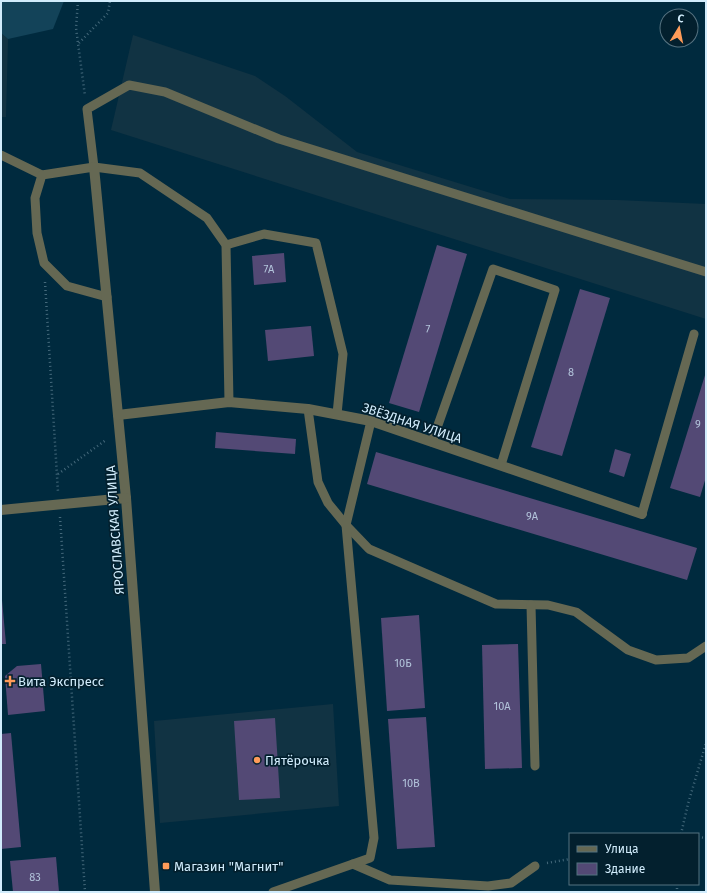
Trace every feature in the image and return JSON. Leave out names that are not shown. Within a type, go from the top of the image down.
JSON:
[{"type":"street","name":"ЯРОСЛАВСКАЯ УЛИЦА","points":[[94,166],[126,498],[155,892]]},
{"type":"street","name":"ЗВЁЗДНАЯ УЛИЦА","points":[[118,415],[229,402],[308,409],[337,414],[371,421],[642,514]]},
{"type":"street","points":[[1,510],[126,498]]},
{"type":"lane","points":[[94,166],[87,109],[129,85],[165,92],[279,139],[706,272]]},
{"type":"lane","points":[[1,155],[42,175],[94,166],[140,173],[207,218],[226,245],[229,402]]},
{"type":"lane","points":[[42,175],[35,198],[37,233],[44,263],[67,286],[107,297]]},
{"type":"lane","points":[[226,245],[264,234],[316,243],[343,354],[337,414]]},
{"type":"lane","points":[[432,442],[493,269],[500,271],[555,290],[501,465]]},
{"type":"lane","points":[[642,514],[694,334]]},
{"type":"lane","points":[[308,409],[318,482],[328,503],[368,549],[496,604],[548,605],[576,612],[628,650],[656,660],[688,658],[706,646]]},
{"type":"lane","points":[[273,892],[370,858],[374,838],[346,525],[371,421]]},
{"type":"lane","points":[[531,605],[535,766]]},
{"type":"lane","points":[[353,864],[390,880],[488,886],[511,883],[535,866]]},
{"type":"path","points":[[78,1],[76,28],[87,109]]},
{"type":"path","points":[[78,43],[108,13],[110,1]]},
{"type":"path","points":[[44,263],[85,892]]},
{"type":"path","points":[[57,474],[106,440]]},
{"type":"path","points":[[681,833],[706,743]]},
{"type":"path","points":[[535,866],[569,859]]},
{"type":"shaded area","points":[[1,1],[64,1],[53,29],[8,39],[1,33]]},
{"type":"shaded area","points":[[1,33],[8,39],[6,117],[1,117]]},
{"type":"shaded area","points":[[133,35],[255,76],[285,96],[357,152],[510,199],[617,200],[706,204],[706,319],[111,130]]},
{"type":"shaded area","points":[[333,704],[339,806],[160,823],[154,721]]},
{"type":"building","points":[[437,245],[467,254],[419,412],[389,403]]},
{"type":"building","points":[[284,253],[286,282],[254,285],[252,256]]},
{"type":"building","points":[[580,289],[610,298],[562,456],[531,447]]},
{"type":"building","points":[[311,326],[314,356],[268,361],[265,330]]},
{"type":"building","points":[[706,372],[706,477],[700,497],[670,488]]},
{"type":"building","points":[[216,432],[296,439],[295,454],[215,448]]},
{"type":"building","points":[[615,449],[631,454],[624,477],[609,472]]},
{"type":"building","points":[[376,452],[697,548],[687,580],[367,484]]},
{"type":"building","points":[[2,600],[6,644],[1,644]]},
{"type":"building","points":[[419,615],[425,708],[387,711],[381,618]]},
{"type":"building","points":[[518,644],[522,768],[485,769],[482,645]]},
{"type":"building","points":[[41,664],[45,711],[8,715],[5,676],[17,666]]},
{"type":"building","points":[[426,717],[435,847],[397,849],[388,719]]},
{"type":"building","name":"Пятёрочка","points":[[275,718],[280,798],[239,800],[234,721]]},
{"type":"building","points":[[11,733],[21,847],[1,849],[1,734]]},
{"type":"building","points":[[56,857],[59,892],[13,892],[10,861]]},
{"type":"place","name":"Вита Экспресс","points":[[10,681]]},
{"type":"place","name":"Пятёрочка","points":[[257,760]]},
{"type":"place","name":"Магазин \"Магнит\"","points":[[166,866]]}]
